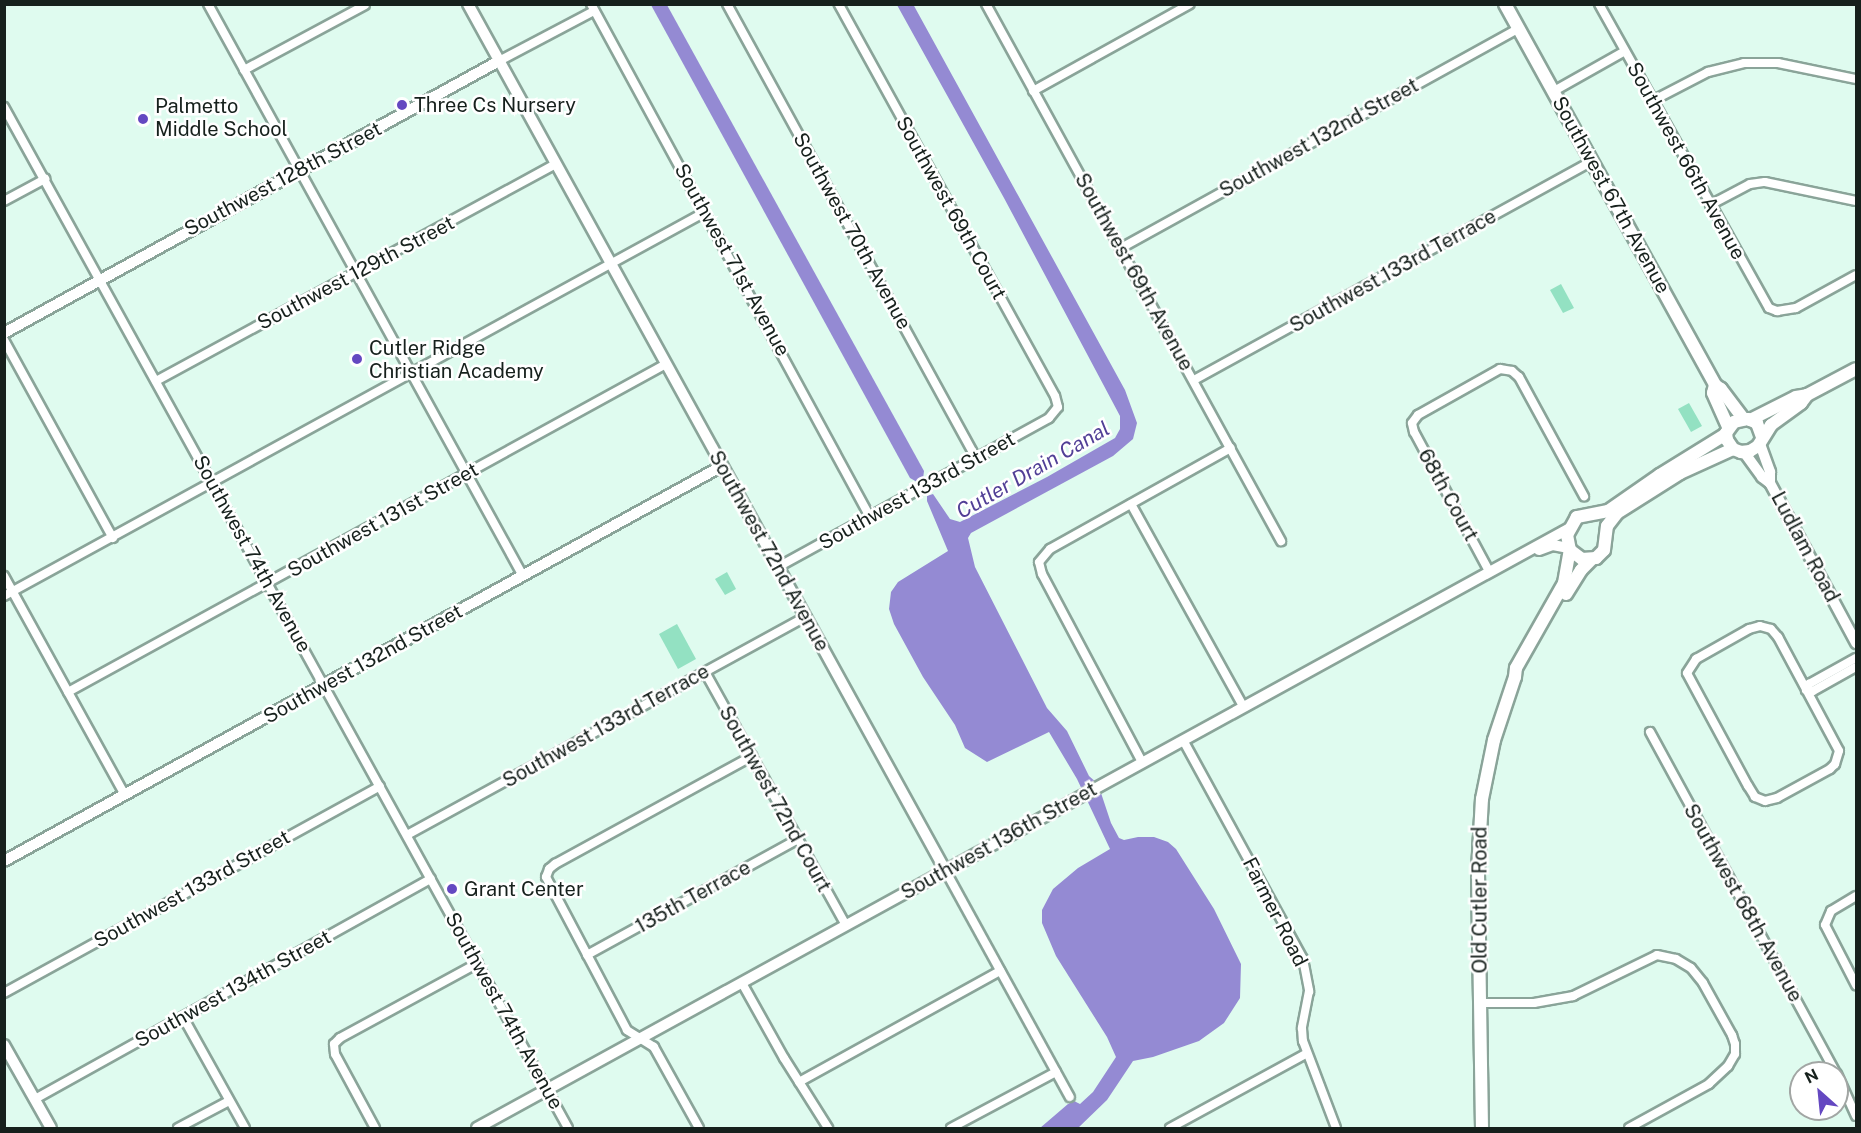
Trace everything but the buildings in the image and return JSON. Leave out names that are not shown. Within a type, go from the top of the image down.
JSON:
[{"type":"main road","name":"Southwest 67th Avenue","points":[[1505,4],[1715,385],[1747,419]]},
{"type":"main road","points":[[1591,560],[1578,558],[1570,549],[1568,529],[1580,516],[1593,516],[1608,511],[1747,419],[1796,397],[1807,395],[1857,369]]},
{"type":"main road","name":"Southwest 67th Avenue","points":[[1715,385],[1713,393],[1727,431]]},
{"type":"main road","points":[[1515,677],[1522,671],[1577,575],[1604,550],[1605,535],[1612,518],[1644,494],[1702,462],[1739,451],[1761,440],[1771,425],[1801,403],[1807,395]]},
{"type":"main road","points":[[1747,419],[1760,427],[1761,440]]},
{"type":"main road","points":[[1727,431],[1728,444],[1739,451]]},
{"type":"main road","points":[[1593,516],[1605,535]]},
{"type":"main road","name":"Old Cutler Road","points":[[1482,1128],[1478,855],[1481,806],[1494,740],[1516,668],[1564,583],[1570,549]]},
{"type":"street","points":[[208,4],[523,576]]},
{"type":"street","name":"Southwest 72nd Avenue","points":[[468,4],[1071,1097]]},
{"type":"street","name":"Southwest 70th Avenue","points":[[727,4],[976,458]]},
{"type":"street","name":"Southwest 69th Court","points":[[839,4],[1054,396],[1058,407],[1056,413]]},
{"type":"street","name":"Southwest 69th Avenue","points":[[986,4],[1281,541]]},
{"type":"street","points":[[1034,91],[1190,4]]},
{"type":"street","name":"Southwest 66th Avenue","points":[[1599,4],[1765,304],[1778,311],[1803,305],[1857,275]]},
{"type":"street","points":[[244,70],[365,5]]},
{"type":"street","name":"Southwest 128th Street","points":[[4,333],[592,8]]},
{"type":"street","name":"Southwest 71st Avenue","points":[[592,8],[870,517]]},
{"type":"street","name":"Southwest 132nd Street","points":[[1120,248],[1518,29]]},
{"type":"street","points":[[1554,91],[1625,51]]},
{"type":"street","points":[[1652,101],[1708,72],[1744,63],[1778,63],[1857,79]]},
{"type":"street","name":"Southwest 74th Avenue","points":[[4,107],[568,1128]]},
{"type":"street","name":"Southwest 133rd Terrace","points":[[1194,380],[1592,161]]},
{"type":"street","name":"Southwest 129th Street","points":[[156,381],[555,164]]},
{"type":"street","points":[[4,201],[45,179]]},
{"type":"street","points":[[1710,205],[1760,182],[1857,201]]},
{"type":"street","points":[[4,596],[705,212]]},
{"type":"street","points":[[4,340],[113,537]]},
{"type":"street","name":"Southwest 131st Street","points":[[68,692],[666,364]]},
{"type":"street","name":"68th Court","points":[[1489,571],[1414,432],[1415,418],[1503,368],[1519,377],[1584,496]]},
{"type":"street","name":"Southwest 133rd Street","points":[[778,567],[1056,413]]},
{"type":"street","name":"Ludlam Road","points":[[1761,440],[1770,472],[1770,483]]},
{"type":"street","points":[[1142,762],[1042,574],[1039,562],[1050,549],[1231,448]]},
{"type":"street","name":"Ludlam Road","points":[[1739,451],[1770,483],[1857,643]]},
{"type":"street","name":"Southwest 132nd Street","points":[[4,861],[722,466]]},
{"type":"street","points":[[1131,504],[1243,706]]},
{"type":"street","name":"Southwest 136th Street","points":[[477,1128],[1568,529]]},
{"type":"street","name":"Southwest 136th Street","points":[[1521,555],[1550,546],[1570,549]]},
{"type":"street","points":[[4,576],[125,795]]},
{"type":"street","name":"Southwest 133rd Terrace","points":[[407,835],[805,616]]},
{"type":"street","points":[[1767,627],[1778,637],[1806,690],[1837,744],[1837,760],[1830,769],[1783,795],[1773,800],[1762,800],[1755,797],[1746,783],[1689,680],[1688,669],[1696,659],[1749,629],[1767,627]]},
{"type":"street","points":[[1806,690],[1809,684],[1857,658]]},
{"type":"street","points":[[1806,690],[1813,691],[1857,667]]},
{"type":"street","name":"Southwest 72nd Court","points":[[705,672],[846,925]]},
{"type":"street","name":"Southwest 68th Avenue","points":[[1650,732],[1830,1061]]},
{"type":"street","name":"Farmer Road","points":[[1183,740],[1303,959],[1309,986],[1302,1028],[1306,1054],[1336,1128]]},
{"type":"street","points":[[699,1128],[654,1047],[627,1030],[548,885],[547,873],[559,862],[752,756]]},
{"type":"street","name":"Southwest 133rd Street","points":[[4,993],[380,786]]},
{"type":"street","name":"135th Terrace","points":[[587,955],[798,839]]},
{"type":"street","name":"Southwest 134th Street","points":[[35,1099],[430,879]]},
{"type":"street","points":[[1857,896],[1833,909],[1826,918],[1827,931],[1857,985]]},
{"type":"street","points":[[1480,1003],[1534,1003],[1562,999],[1582,993],[1651,957],[1670,957],[1682,961],[1699,975],[1732,1035],[1736,1049],[1728,1066],[1704,1087],[1629,1128]]},
{"type":"street","points":[[375,1128],[335,1054],[334,1044],[340,1038],[478,963]]},
{"type":"street","points":[[799,1082],[1000,971]]},
{"type":"street","points":[[742,983],[828,1128]]},
{"type":"street","points":[[183,1017],[245,1128]]},
{"type":"street","points":[[4,1045],[51,1128]]},
{"type":"street","points":[[1170,1128],[1306,1054]]},
{"type":"street","points":[[951,1128],[1056,1072]]},
{"type":"street","name":"Southwest 68th Avenue","points":[[1849,1099],[1857,1116]]},
{"type":"street","points":[[178,1128],[230,1101]]},
{"type":"green space","points":[[1561,284],[1574,308],[1563,313],[1550,290]]},
{"type":"green space","points":[[1689,403],[1702,426],[1691,432],[1678,409]]},
{"type":"green space","points":[[727,572],[736,589],[725,595],[715,579]]},
{"type":"green space","points":[[677,624],[696,659],[678,669],[659,634]]},
{"type":"shaded area","points":[[913,4],[1125,390],[1137,423],[1133,439],[1113,456],[971,533],[968,538],[975,567],[1047,708],[1067,731],[1089,776],[1098,784],[1111,823],[1119,838],[1124,840],[1154,837],[1168,842],[1176,849],[1214,909],[1241,964],[1240,998],[1224,1023],[1199,1041],[1153,1057],[1133,1061],[1107,1100],[1078,1128],[1040,1128],[1068,1104],[1074,1101],[1080,1104],[1093,1092],[1116,1057],[1107,1037],[1056,956],[1042,923],[1042,910],[1053,889],[1078,868],[1110,849],[1077,779],[1049,732],[987,762],[965,748],[955,725],[923,677],[894,624],[889,609],[891,592],[898,582],[948,551],[927,496],[933,494],[950,519],[960,522],[1047,477],[1115,438],[1120,429],[1120,416],[1004,198],[897,5]]},
{"type":"shaded area","points":[[651,5],[667,5],[924,471],[923,479],[917,482],[910,478]]},
{"type":"place","name":"Three Cs Nursery","points":[[402,105]]},
{"type":"place","name":"Palmetto Middle School","points":[[143,119]]},
{"type":"place","name":"Cutler Ridge Christian Academy","points":[[357,359]]},
{"type":"place","name":"Grant Center","points":[[452,889]]},
{"type":"water label","name":"Cutler Drain Canal","points":[[1033,470]]}]
